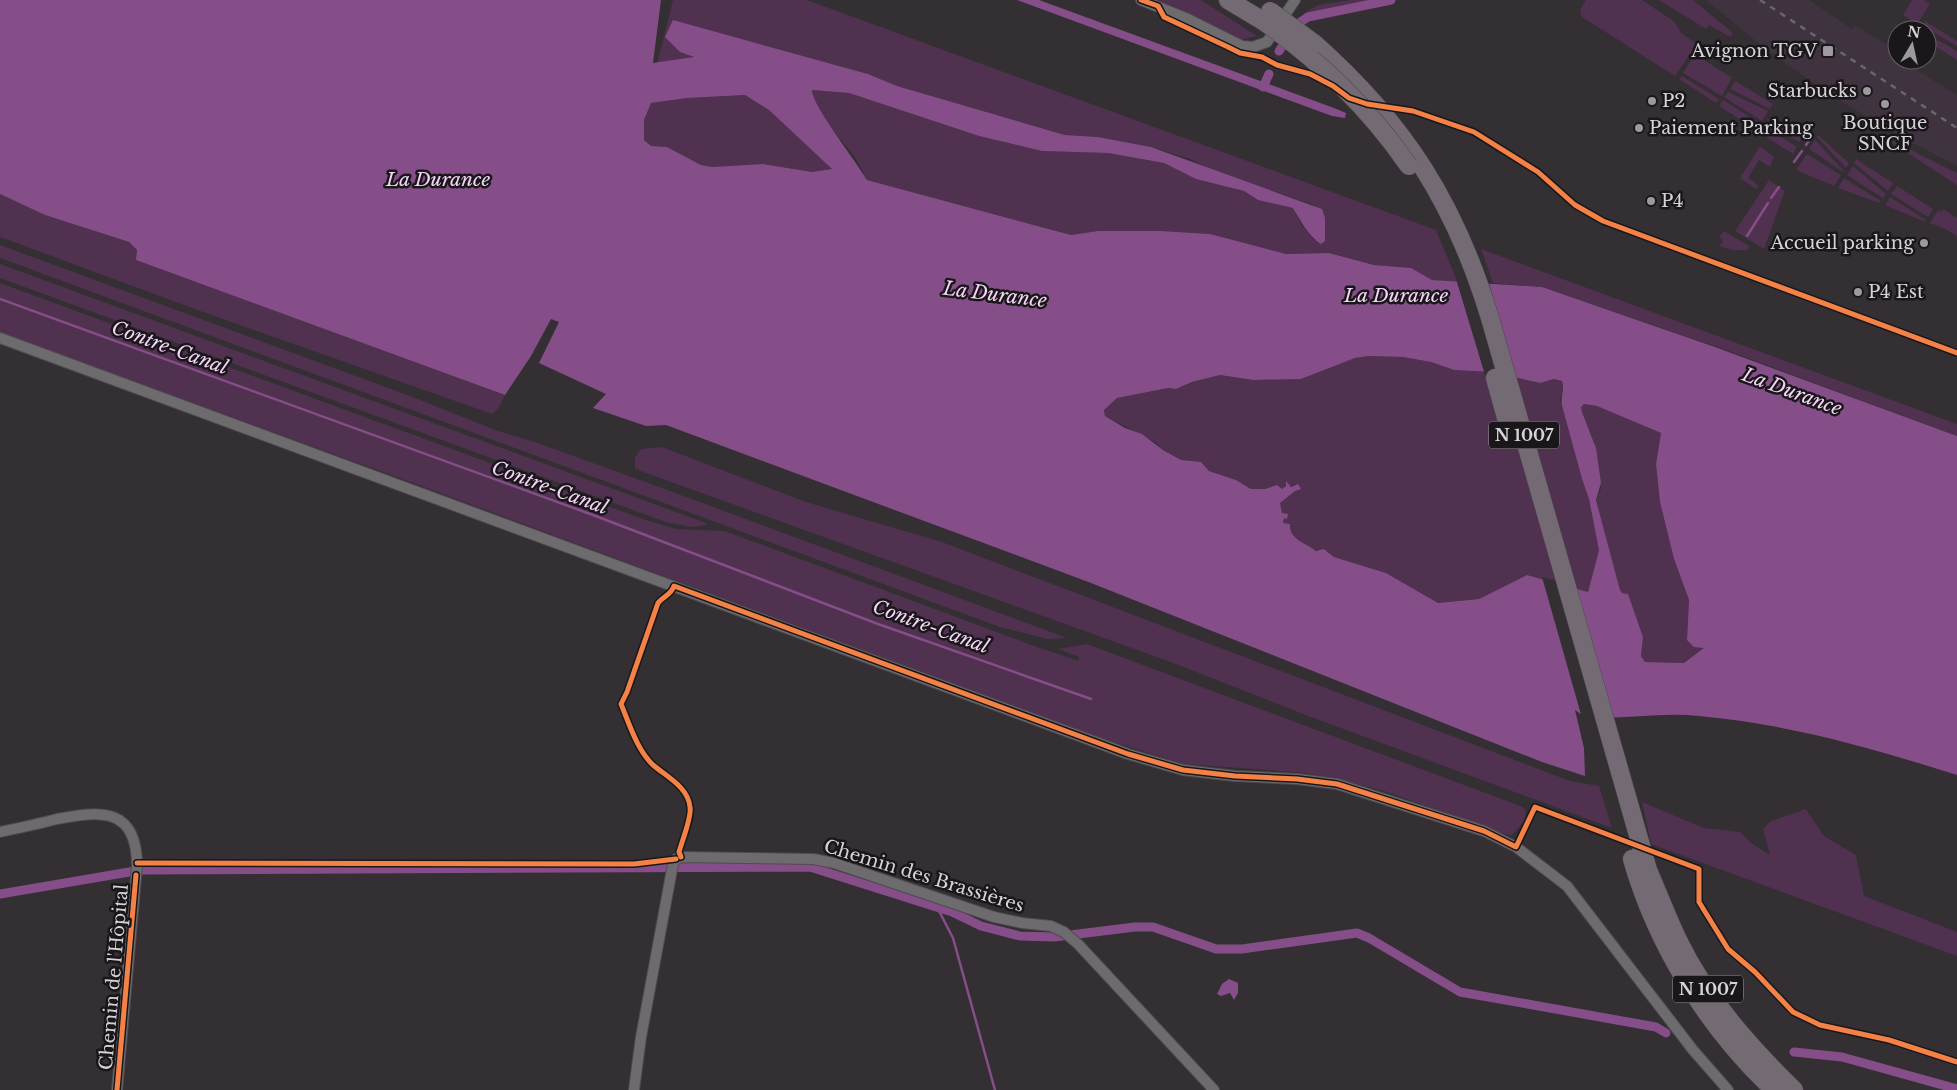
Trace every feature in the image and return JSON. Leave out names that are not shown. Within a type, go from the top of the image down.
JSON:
[{"type":"highway","name":"N 1007","points":[[1228,0],[1266,16]]},
{"type":"highway","name":"N 1007","points":[[1251,0],[1298,46],[1335,77],[1390,138],[1426,191],[1455,250],[1474,304],[1658,927],[1682,974],[1740,1055],[1774,1090]]},
{"type":"highway","name":"N 1007","points":[[1642,872],[1694,969],[1727,1018],[1748,1044],[1794,1090]]},
{"type":"street","points":[[1141,0],[1188,19],[1242,46],[1253,48],[1267,42],[1294,0]]},
{"type":"street","points":[[0,338],[1128,754],[1183,770],[1337,784],[1484,831],[1516,847],[1567,886],[1693,1050],[1728,1090]]},
{"type":"street","name":"Chemin de l'Hôpital","points":[[0,832],[86,813],[101,813],[122,822],[135,841],[137,871],[117,1090]]},
{"type":"street","name":"Chemin des Brassières","points":[[634,1090],[641,1037],[674,864],[813,859],[834,863],[1002,919],[1051,926],[1068,935],[1214,1090]]},
{"type":"shaded area","points":[[673,0],[807,0],[1436,230],[1458,283],[1432,280],[1410,268],[1374,265],[1329,253],[1286,254],[1210,234],[1161,231],[1098,231],[1071,235],[867,180],[856,159],[816,107],[812,90],[849,93],[979,136],[1042,151],[1108,153],[1164,163],[1196,179],[1244,191],[1258,200],[1294,208],[1301,224],[1314,240],[1325,241],[1314,205],[1214,171],[1190,159],[1151,147],[1098,137],[1065,135],[897,86],[868,74],[719,33],[680,52],[694,57],[657,64]]},
{"type":"shaded area","points":[[1153,0],[1201,0],[1257,36],[1238,41]]},
{"type":"shaded area","points":[[1350,0],[1374,0],[1304,13],[1318,5]]},
{"type":"shaded area","points":[[1586,0],[1642,0],[1675,22],[1681,33],[1697,44],[1675,76],[1582,17],[1580,10]]},
{"type":"shaded area","points":[[1659,0],[1693,0],[1733,33],[1730,37],[1709,25],[1706,29]]},
{"type":"shaded area","points":[[1706,0],[1809,0],[1852,29],[1855,25],[1887,45],[1887,70],[1917,70],[1957,95],[1957,166],[1895,134],[1829,94],[1769,52]]},
{"type":"shaded area","points":[[1912,0],[1924,0],[1930,4],[1920,20],[1911,20],[1903,15]]},
{"type":"shaded area","points":[[1937,28],[1957,41],[1957,46],[1937,35]]},
{"type":"shaded area","points":[[1937,40],[1957,51],[1957,60],[1937,47]]},
{"type":"shaded area","points":[[1695,54],[1732,78],[1722,96],[1683,73]]},
{"type":"shaded area","points":[[1682,76],[1719,99],[1716,103],[1679,79]]},
{"type":"shaded area","points":[[1735,81],[1773,104],[1770,109],[1730,89]]},
{"type":"shaded area","points":[[1728,92],[1768,111],[1762,121],[1724,97]]},
{"type":"shaded area","points":[[745,95],[769,110],[832,169],[812,172],[763,164],[712,167],[701,165],[667,147],[651,146],[644,140],[644,120],[651,103],[687,98]]},
{"type":"shaded area","points":[[1723,100],[1760,123],[1756,130],[1719,106]]},
{"type":"shaded area","points":[[1766,122],[1768,122],[1805,134],[1799,142]]},
{"type":"shaded area","points":[[1764,126],[1797,147],[1793,154],[1760,133]]},
{"type":"shaded area","points":[[1818,135],[1849,163],[1846,168],[1817,137]]},
{"type":"shaded area","points":[[1881,136],[1957,173],[1957,185]]},
{"type":"shaded area","points":[[1815,140],[1844,171],[1843,172],[1809,149]]},
{"type":"shaded area","points":[[1760,146],[1774,157],[1770,167],[1759,160],[1748,178],[1758,185],[1756,189],[1740,178]]},
{"type":"shaded area","points":[[1807,154],[1841,175],[1834,186],[1796,170]]},
{"type":"shaded area","points":[[1856,159],[1893,183],[1888,191],[1854,163]]},
{"type":"shaded area","points":[[1853,166],[1886,194],[1883,198],[1847,175]]},
{"type":"shaded area","points":[[1844,178],[1881,201],[1879,203],[1838,188]]},
{"type":"shaded area","points":[[1769,180],[1785,191],[1764,249],[1735,231]]},
{"type":"shaded area","points":[[1897,186],[1933,209],[1928,217],[1891,194]]},
{"type":"shaded area","points":[[0,194],[45,215],[129,242],[137,250],[136,260],[505,395],[498,409],[492,414],[203,312],[0,237]]},
{"type":"shaded area","points":[[1890,197],[1926,220],[1925,222],[1885,205]]},
{"type":"shaded area","points":[[1943,209],[1957,218],[1957,236],[1930,223],[1938,210],[1941,212]]},
{"type":"shaded area","points":[[1724,231],[1749,246],[1748,250],[1732,250],[1719,246],[1723,241],[1719,236]]},
{"type":"shaded area","points":[[0,245],[410,396],[498,431],[535,442],[662,488],[1067,638],[1047,639],[1000,627],[0,258]]},
{"type":"shaded area","points":[[1481,249],[1957,424],[1957,436],[1723,349],[1542,287],[1493,283]]},
{"type":"shaded area","points":[[0,264],[706,523],[706,525],[692,527],[668,523],[0,278]]},
{"type":"shaded area","points":[[0,283],[643,519],[676,529],[725,531],[1079,661],[1079,657],[1058,649],[1087,644],[1523,807],[1526,812],[1525,820],[1511,836],[1384,791],[1330,777],[1296,772],[1184,764],[1095,736],[397,477],[0,333]]},
{"type":"shaded area","points":[[1369,356],[1403,357],[1431,362],[1454,370],[1491,372],[1540,383],[1554,379],[1562,381],[1563,391],[1560,400],[1589,499],[1599,550],[1588,592],[1527,575],[1479,599],[1438,603],[1386,573],[1334,557],[1328,551],[1316,550],[1298,540],[1291,530],[1290,524],[1283,523],[1280,503],[1299,487],[1296,484],[1282,489],[1277,485],[1265,489],[1251,489],[1236,480],[1209,471],[1201,462],[1181,460],[1163,450],[1155,442],[1105,416],[1104,410],[1117,398],[1168,388],[1176,389],[1193,382],[1220,375],[1253,380],[1301,379],[1355,358]]},
{"type":"shaded area","points":[[1584,404],[1597,406],[1661,433],[1656,464],[1660,502],[1674,559],[1689,600],[1687,640],[1705,648],[1684,663],[1645,662],[1641,656],[1643,637],[1628,594],[1622,593],[1620,590],[1596,500],[1601,488],[1594,442],[1582,412],[1581,407]]},
{"type":"shaded area","points":[[662,447],[806,502],[942,542],[1570,781],[1599,786],[1612,828],[1311,717],[1176,664],[635,469],[635,457],[641,449]]},
{"type":"shaded area","points":[[1642,802],[1704,828],[1740,832],[1751,843],[1770,855],[1763,829],[1771,821],[1806,809],[1824,836],[1856,855],[1864,896],[1957,932],[1957,956],[1651,844]]},
{"type":"water","name":"La Durance","points":[[0,0],[661,0],[653,63],[694,57],[680,52],[665,37],[673,20],[868,74],[897,86],[1065,135],[1098,137],[1151,147],[1322,209],[1325,218],[1325,241],[1321,244],[1312,237],[1293,208],[1258,200],[1244,191],[1196,179],[1164,163],[1108,153],[1042,151],[979,136],[849,93],[812,90],[826,120],[867,180],[1071,235],[1098,231],[1161,231],[1210,234],[1286,254],[1329,253],[1374,265],[1411,268],[1432,280],[1542,287],[1715,347],[1957,436],[1957,775],[1830,738],[1765,725],[1684,715],[1613,718],[1585,717],[1575,710],[1584,748],[1585,776],[1542,762],[1091,583],[666,425],[646,426],[593,408],[606,394],[539,363],[559,322],[551,319],[531,356],[505,395],[136,260],[137,250],[129,242],[45,215],[0,194]],"holes":[[[745,95],[769,110],[832,169],[812,172],[763,164],[712,167],[701,165],[667,147],[651,146],[644,140],[644,120],[651,103],[687,98]],[[1369,356],[1403,357],[1431,362],[1454,370],[1491,372],[1540,383],[1554,379],[1562,381],[1562,406],[1589,499],[1599,550],[1588,592],[1527,575],[1479,599],[1438,603],[1386,573],[1334,557],[1324,549],[1316,551],[1295,537],[1290,529],[1290,524],[1283,523],[1284,518],[1287,519],[1288,514],[1282,513],[1280,503],[1295,491],[1301,489],[1298,484],[1291,487],[1286,481],[1286,486],[1282,489],[1277,485],[1265,489],[1251,489],[1236,480],[1209,471],[1201,462],[1181,460],[1163,450],[1142,434],[1125,428],[1105,416],[1104,410],[1117,398],[1168,388],[1176,389],[1192,382],[1220,375],[1253,380],[1301,379],[1355,358]],[[1584,404],[1597,406],[1661,433],[1656,464],[1660,502],[1674,559],[1689,600],[1687,640],[1694,647],[1704,648],[1684,663],[1645,662],[1641,656],[1643,637],[1628,594],[1622,593],[1620,590],[1596,500],[1601,483],[1596,448],[1581,407]]]},
{"type":"water","points":[[1017,0],[1039,0],[1334,108],[1346,113],[1345,118],[1332,116]]},
{"type":"water","points":[[1229,979],[1238,983],[1238,993],[1234,1000],[1230,993],[1221,996],[1217,994],[1222,984]]},
{"type":"pier","points":[[1456,279],[1488,280],[1518,382],[1485,375]]},
{"type":"pier","points":[[1542,577],[1576,586],[1598,720],[1582,718]]},
{"type":"waterway","points":[[1279,51],[1299,23],[1308,17],[1391,0]]},
{"type":"waterway","points":[[1263,87],[1269,74]]},
{"type":"waterway","points":[[1806,145],[1811,137]]},
{"type":"waterway","points":[[1794,162],[1802,151]]},
{"type":"waterway","points":[[1771,198],[1779,187]]},
{"type":"waterway","points":[[1747,236],[1768,203]]},
{"type":"waterway","name":"Contre-Canal","points":[[0,299],[593,515],[878,624],[1091,699]]},
{"type":"waterway","points":[[0,894],[141,870],[810,867],[952,912],[981,926],[1020,936],[1054,937],[1135,927],[1153,927],[1216,949],[1242,949],[1357,933],[1369,938],[1460,992],[1656,1027],[1666,1033]]},
{"type":"waterway","points":[[937,907],[953,938],[995,1090]]},
{"type":"waterway","points":[[1794,1052],[1842,1057],[1957,1089]]},
{"type":"railway","points":[[1760,0],[1957,128]]},
{"type":"cycle path","points":[[1141,0],[1158,6],[1164,17],[1240,53],[1262,57],[1277,65],[1310,74],[1333,86],[1349,98],[1367,104],[1413,111],[1474,132],[1538,172],[1575,205],[1603,221],[1957,353]]},
{"type":"cycle path","points":[[681,857],[679,852],[690,817],[688,800],[681,788],[653,765],[642,752],[621,704],[627,692],[658,603],[674,586],[1128,754],[1183,770],[1337,784],[1484,831],[1516,847],[1535,807],[1699,869],[1699,902],[1728,949],[1755,972],[1793,1012],[1820,1025],[1889,1040],[1957,1062]]},
{"type":"cycle path","points":[[137,863],[634,864],[676,859]]},
{"type":"cycle path","points":[[117,1090],[136,875]]},
{"type":"place","name":"Avignon TGV","points":[[1828,51]]},
{"type":"place","name":"Starbucks","points":[[1867,91]]},
{"type":"place","name":"P2","points":[[1652,101]]},
{"type":"place","name":"Boutique SNCF","points":[[1885,104]]},
{"type":"place","name":"Paiement Parking","points":[[1639,128]]},
{"type":"place","name":"P4","points":[[1651,201]]},
{"type":"place","name":"Accueil parking","points":[[1924,243]]},
{"type":"place","name":"P4 Est","points":[[1858,292]]}]
